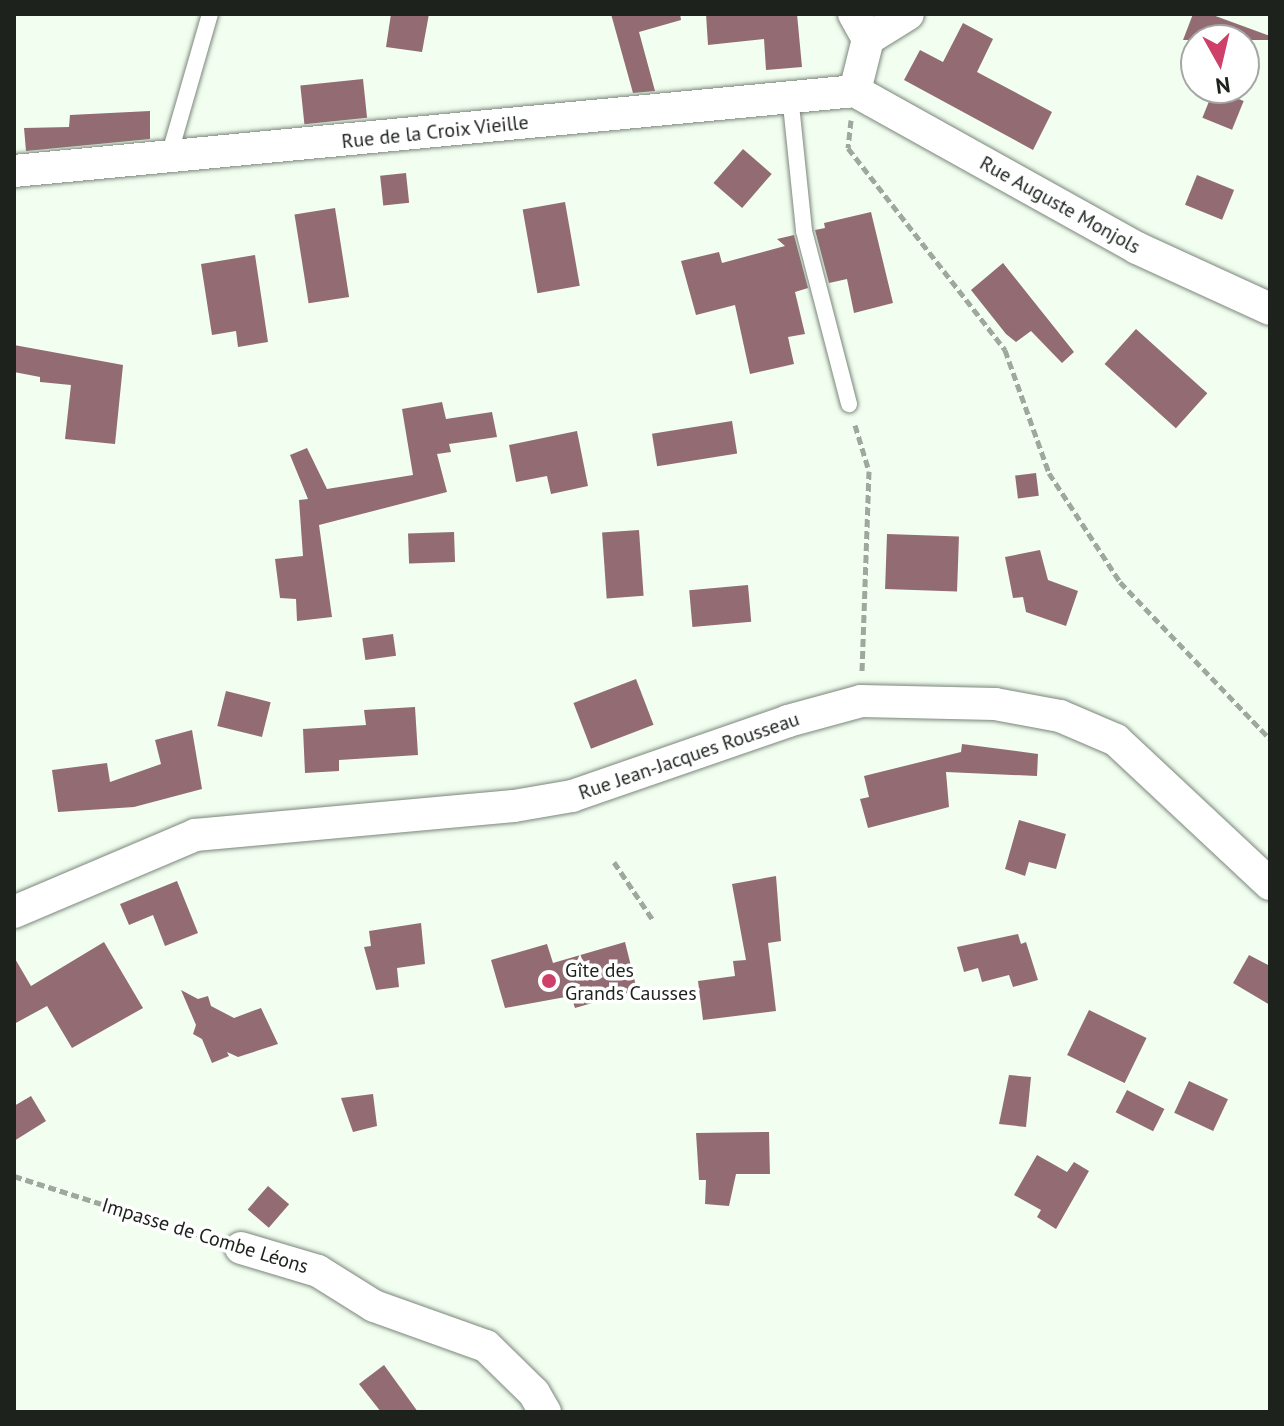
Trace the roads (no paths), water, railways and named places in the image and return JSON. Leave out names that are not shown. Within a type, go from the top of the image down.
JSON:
[{"type":"street","points":[[855,91],[861,27],[908,14]]},
{"type":"street","name":"Rue de la Croix Vieille","points":[[14,171],[355,142],[790,95],[855,91]]},
{"type":"street","name":"Rue Auguste Monjols","points":[[855,91],[1137,248],[1270,309]]},
{"type":"street","name":"Rue Jean-Jacques Rousseau","points":[[14,912],[195,835],[514,806],[572,796],[788,721],[861,701],[995,704],[1060,716],[1116,740],[1270,884]]},
{"type":"street","name":"Impasse de Combe Léons","points":[[241,1248],[318,1271],[374,1306],[486,1346],[545,1412]]},
{"type":"lane","points":[[169,156],[210,14]]},
{"type":"lane","points":[[790,95],[804,231],[849,404]]},
{"type":"place","name":"Gîte des Grands Causses","points":[[549,981]]}]
